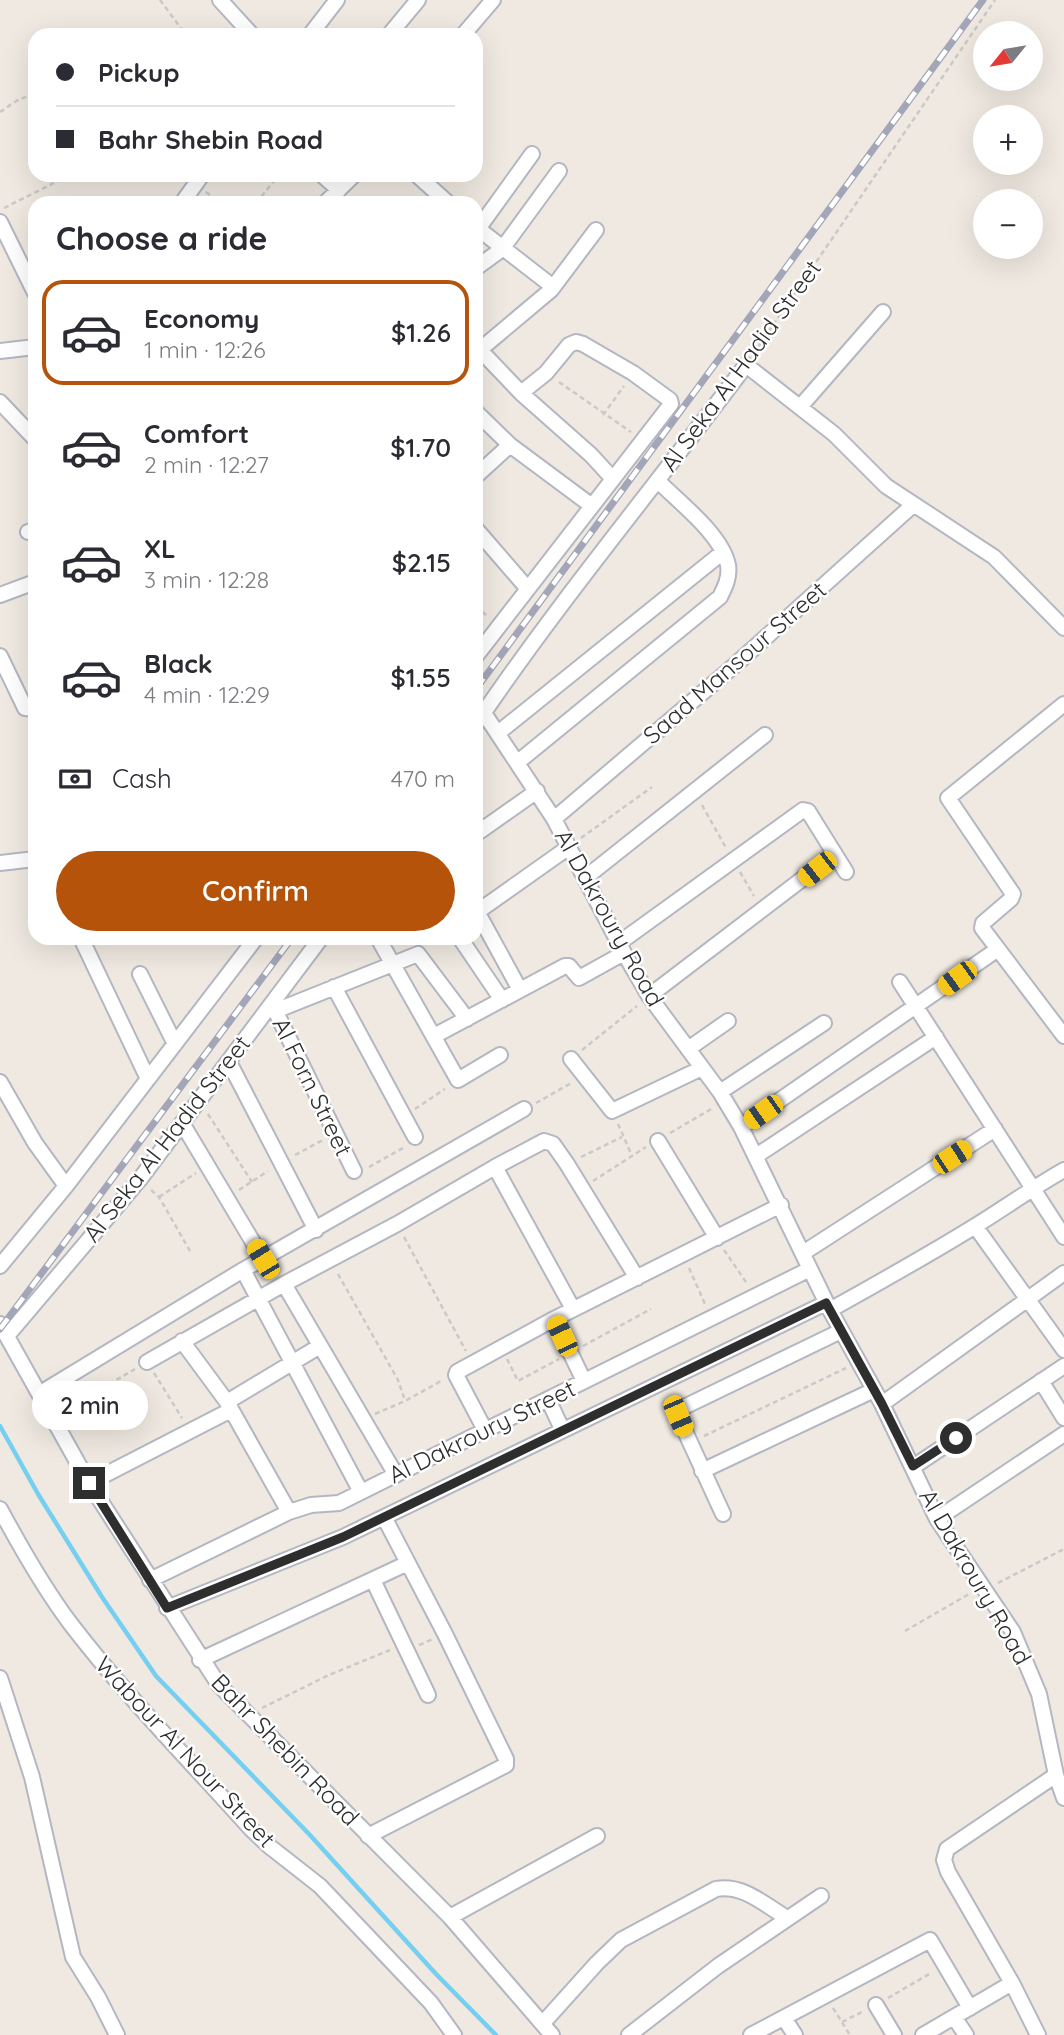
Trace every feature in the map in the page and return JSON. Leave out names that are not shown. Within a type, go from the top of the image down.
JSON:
[{"type":"street","points":[[220,0],[246,28]]},
{"type":"street","points":[[315,28],[337,0]]},
{"type":"street","points":[[395,28],[418,0]]},
{"type":"street","points":[[469,28],[493,0]]},
{"type":"street","points":[[483,220],[532,154]]},
{"type":"street","points":[[483,263],[502,249],[559,171]]},
{"type":"street","points":[[330,182],[339,190]]},
{"type":"street","points":[[333,196],[347,182]]},
{"type":"street","points":[[425,182],[441,196]]},
{"type":"street","points":[[0,222],[28,279]]},
{"type":"street","points":[[483,348],[551,289],[596,230]]},
{"type":"street","points":[[483,233],[552,286]]},
{"type":"street","points":[[800,407],[883,312]]},
{"type":"street","points":[[521,393],[546,373],[569,345],[576,342],[634,373]]},
{"type":"street","points":[[0,351],[28,349]]},
{"type":"street","points":[[483,357],[591,455],[613,479]]},
{"type":"street","points":[[746,365],[834,434],[886,486],[994,557],[1064,628]]},
{"type":"street","name":"Al Seka Al Hadid Street","points":[[483,714],[529,647],[659,482],[746,365]]},
{"type":"street","name":"Al Seka Al Hadid Street","points":[[483,647],[670,405],[670,400],[634,373]]},
{"type":"street","points":[[0,402],[28,432]]},
{"type":"street","points":[[483,419],[510,445],[592,506]]},
{"type":"street","points":[[483,470],[510,445]]},
{"type":"street","points":[[518,762],[720,597],[727,583],[728,567],[723,552],[710,533],[659,482]]},
{"type":"street","name":"Saad Mansour Street","points":[[554,819],[735,665],[913,505]]},
{"type":"street","points":[[483,537],[528,589]]},
{"type":"street","points":[[498,733],[723,552]]},
{"type":"street","points":[[0,595],[28,585]]},
{"type":"street","points":[[0,656],[25,708],[28,708]]},
{"type":"street","points":[[1064,704],[948,798],[1013,894],[982,926],[1064,1036]]},
{"type":"street","name":"Al Dakroury Road","points":[[483,720],[498,733],[537,791],[649,996],[723,1096],[741,1127],[828,1306],[882,1404],[937,1519],[1013,1632],[1042,1705],[1056,1775],[1064,1798]]},
{"type":"street","points":[[584,878],[765,735]]},
{"type":"street","points":[[483,829],[537,791]]},
{"type":"street","points":[[434,1036],[566,965],[576,978],[580,978],[732,859],[803,810],[807,811],[846,872]]},
{"type":"street","points":[[483,908],[569,846]]},
{"type":"street","points":[[649,996],[835,854]]},
{"type":"street","points":[[0,863],[28,860]]},
{"type":"street","points":[[483,922],[520,990]]},
{"type":"street","points":[[84,945],[148,1079]]},
{"type":"street","name":"Al Seka Al Hadid Street","points":[[0,1266],[66,1186],[251,945]]},
{"type":"street","name":"Al Seka Al Hadid Street","points":[[4,1330],[140,1179],[273,1007],[316,945]]},
{"type":"street","points":[[382,945],[458,1080],[500,1055]]},
{"type":"street","points":[[465,945],[502,1000]]},
{"type":"street","points":[[741,1127],[998,949]]},
{"type":"street","points":[[273,1007],[419,954],[467,1019]]},
{"type":"street","points":[[141,974],[175,1044]]},
{"type":"street","points":[[900,982],[1064,1237]]},
{"type":"street","points":[[334,987],[415,1137]]},
{"type":"street","name":"Al Forn Street","points":[[273,1007],[354,1171]]},
{"type":"street","points":[[688,1049],[728,1021]]},
{"type":"street","points":[[723,1096],[824,1023]]},
{"type":"street","points":[[756,1156],[936,1037]]},
{"type":"street","points":[[571,1059],[612,1111],[702,1068]]},
{"type":"street","points":[[229,1062],[316,1230]]},
{"type":"street","points":[[0,1082],[35,1143],[66,1186]]},
{"type":"street","points":[[39,1394],[243,1270],[524,1109]]},
{"type":"street","points":[[182,1123],[263,1259]]},
{"type":"street","points":[[803,1253],[995,1129]]},
{"type":"street","points":[[147,1362],[544,1141],[553,1144],[567,1164],[637,1278]]},
{"type":"street","points":[[658,1141],[717,1238]]},
{"type":"street","points":[[495,1167],[573,1309]]},
{"type":"street","points":[[167,1608],[307,1553],[562,1429],[828,1306],[903,1269],[1064,1170]]},
{"type":"street","points":[[485,1430],[456,1373],[573,1309],[781,1205]]},
{"type":"street","points":[[975,1226],[1064,1350]]},
{"type":"street","name":"Al Dakroury Street","points":[[150,1580],[289,1512],[311,1505],[335,1504],[361,1492],[810,1269]]},
{"type":"street","points":[[243,1270],[361,1492]]},
{"type":"street","points":[[882,1404],[1064,1273]]},
{"type":"street","points":[[284,1284],[396,1475]]},
{"type":"street","points":[[554,1319],[584,1381]]},
{"type":"street","name":"Bahr Shebin Road","points":[[4,1330],[89,1483],[219,1685],[450,1917],[547,2029]]},
{"type":"street","points":[[723,1514],[678,1416],[684,1407],[841,1331]]},
{"type":"street","points":[[183,1341],[229,1406],[289,1512]]},
{"type":"street","points":[[89,1483],[190,1430],[320,1346]]},
{"type":"street","points":[[913,1466],[1064,1366]]},
{"type":"street","points":[[1041,1381],[1064,1418]]},
{"type":"street","points":[[702,1471],[874,1390]]},
{"type":"street","points":[[548,1399],[562,1429]]},
{"type":"street","points":[[937,1519],[1064,1434]]},
{"type":"street","name":"Wabour Al Nour Street","points":[[0,1509],[33,1569],[108,1671],[251,1829],[305,1873],[348,1915],[431,2003],[454,2035]]},
{"type":"street","points":[[369,1836],[506,1765],[506,1759],[445,1634],[384,1517]]},
{"type":"street","points":[[201,1660],[408,1563]]},
{"type":"street","points":[[373,1580],[428,1695]]},
{"type":"street","points":[[0,1678],[32,1777],[73,1957],[98,1997],[117,2035]]},
{"type":"street","points":[[1038,2035],[1012,1983],[948,1872],[944,1860],[947,1849],[1056,1775]]},
{"type":"street","points":[[450,1917],[597,1836]]},
{"type":"street","points":[[547,2029],[597,1963],[621,1940],[716,1889],[744,1892],[787,1918]]},
{"type":"street","points":[[629,2035],[718,1966],[821,1896]]},
{"type":"street","points":[[751,2035],[930,1940],[970,2008]]},
{"type":"street","points":[[923,2035],[1012,1983]]},
{"type":"street","points":[[876,2004],[894,2035]]},
{"type":"street","points":[[954,2017],[966,2035]]},
{"type":"street","points":[[784,2018],[795,2035]]},
{"type":"path","points":[[160,0],[181,28]]},
{"type":"path","name":"Al Seka Al Hadid Street","points":[[746,365],[995,0]]},
{"type":"path","points":[[0,112],[28,96]]},
{"type":"path","points":[[0,210],[56,182]]},
{"type":"path","points":[[262,196],[273,182]]},
{"type":"path","points":[[546,373],[603,415],[643,440]]},
{"type":"path","points":[[603,415],[634,373]]},
{"type":"path","points":[[569,846],[652,787]]},
{"type":"path","points":[[695,791],[763,911]]},
{"type":"path","points":[[571,1059],[649,996]]},
{"type":"path","points":[[524,1109],[585,1076]]},
{"type":"path","points":[[404,1116],[458,1080]]},
{"type":"path","points":[[658,1141],[723,1096]]},
{"type":"path","points":[[200,1100],[252,1182],[281,1163],[336,1134]]},
{"type":"path","points":[[354,1171],[359,1172],[413,1142],[415,1137]]},
{"type":"path","points":[[567,1164],[622,1137],[632,1156],[581,1189]]},
{"type":"path","points":[[190,1251],[159,1197],[208,1166]]},
{"type":"path","points":[[397,1224],[472,1363]]},
{"type":"path","points":[[717,1238],[756,1297]]},
{"type":"path","points":[[683,1256],[711,1318]]},
{"type":"path","points":[[329,1259],[398,1380],[405,1401]]},
{"type":"path","points":[[52,1418],[147,1362],[190,1430]]},
{"type":"path","points":[[689,1443],[859,1363]]},
{"type":"path","points":[[363,1419],[405,1401],[456,1373]]},
{"type":"path","points":[[905,1630],[981,1586],[1003,1582],[1064,1549]]},
{"type":"path","points":[[247,1716],[329,1675],[445,1634]]},
{"type":"path","points":[[842,2022],[945,1964]]},
{"type":"path","points":[[826,1996],[850,2035]]},
{"type":"waterway","points":[[0,1426],[38,1494],[102,1597],[156,1676],[309,1834],[436,1974],[496,2035]]},
{"type":"railway","points":[[483,679],[983,0]]},
{"type":"railway","points":[[0,1329],[287,945]]},
{"type":"route","points":[[89,1483],[167,1608],[343,1537],[826,1303],[913,1466],[956,1438]]}]
